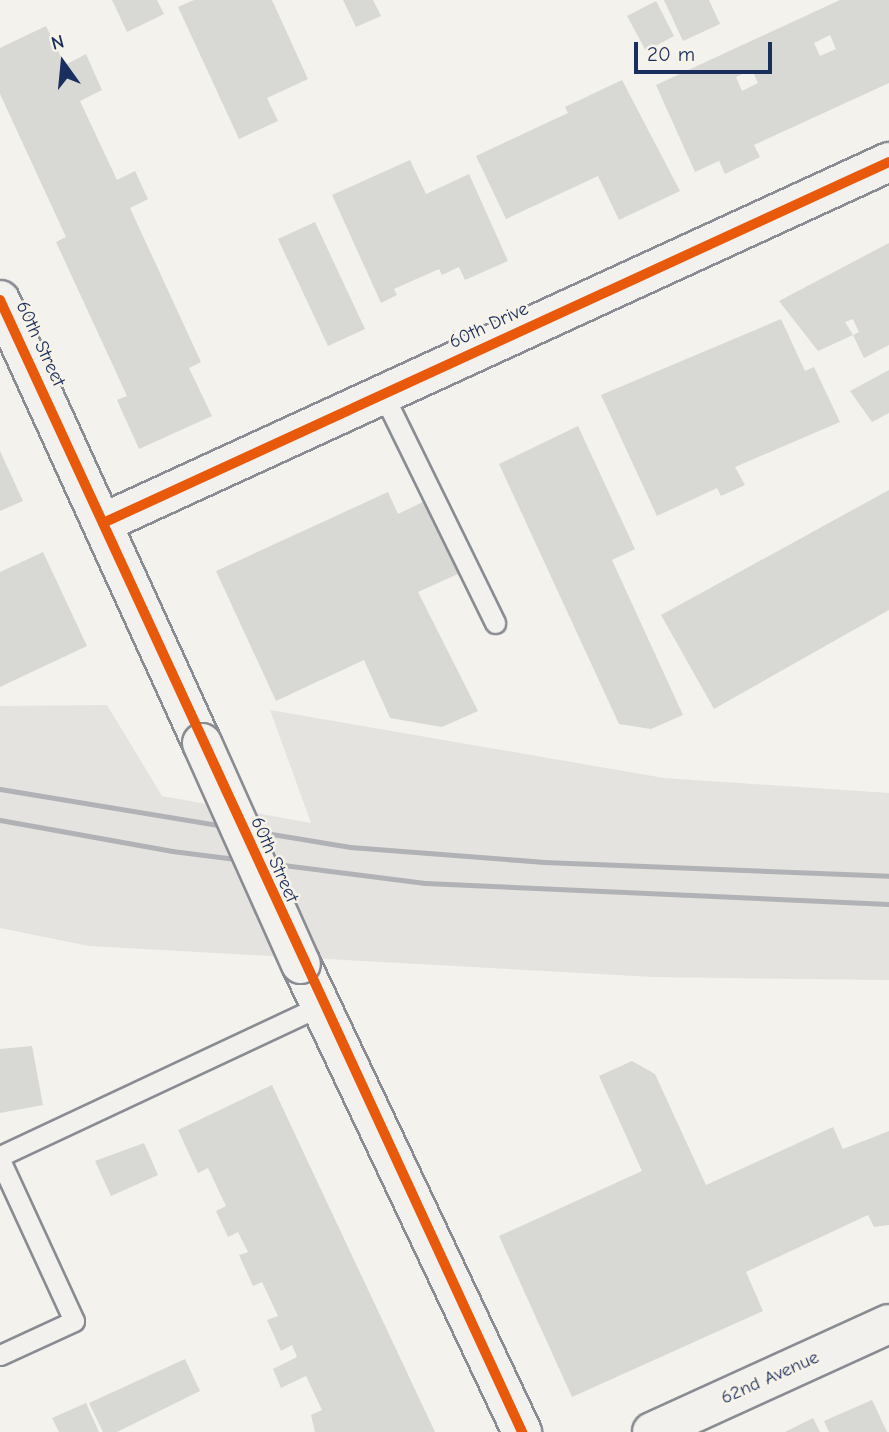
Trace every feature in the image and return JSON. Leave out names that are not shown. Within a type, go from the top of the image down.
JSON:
[{"type":"street","name":"60th Drive","points":[[103,523],[889,162]]},
{"type":"street","name":"60th Street","points":[[0,300],[301,964],[522,1432]]},
{"type":"street","name":"62nd Avenue","points":[[652,1432],[889,1325]]},
{"type":"lane","points":[[383,394],[495,624]]},
{"type":"lane","points":[[0,1355],[74,1321],[0,1158],[322,1005]]},
{"type":"shaded area","points":[[107,705],[162,796],[311,823],[270,710],[664,778],[889,793],[889,980],[654,977],[89,946],[0,928],[0,706]]},
{"type":"building","points":[[112,0],[157,0],[164,14],[127,32]]},
{"type":"building","points":[[194,0],[272,0],[308,79],[267,98],[278,121],[239,139],[178,7]]},
{"type":"building","points":[[343,0],[373,0],[381,16],[356,27]]},
{"type":"building","points":[[664,0],[709,0],[720,24],[683,41]]},
{"type":"building","points":[[840,0],[889,0],[889,83],[754,145],[760,157],[725,174],[719,161],[695,172],[656,85]],"holes":[[[830,35],[836,49],[820,56],[814,43]],[[752,70],[758,83],[742,91],[736,77]]]},
{"type":"building","points":[[656,1],[674,36],[646,51],[627,16]]},
{"type":"building","points":[[46,26],[65,65],[86,54],[102,90],[80,101],[117,180],[135,171],[148,199],[130,208],[201,362],[189,368],[212,416],[139,449],[117,400],[127,396],[56,242],[66,237],[0,94],[0,48]]},
{"type":"building","points":[[622,80],[680,191],[619,220],[598,176],[506,219],[476,156],[568,113],[565,107]]},
{"type":"building","points":[[410,160],[426,194],[469,174],[508,261],[465,280],[459,267],[442,275],[439,269],[394,289],[397,295],[381,303],[332,195]]},
{"type":"building","points":[[315,222],[365,329],[328,346],[278,239]]},
{"type":"building","points":[[889,243],[889,345],[864,358],[853,335],[818,351],[779,301]],"holes":[[[853,319],[859,332],[853,335],[845,322]]]},
{"type":"building","points":[[781,319],[805,371],[814,367],[840,422],[735,467],[745,485],[721,496],[717,488],[657,516],[601,395]]},
{"type":"building","points":[[889,370],[889,413],[872,422],[850,391]]},
{"type":"building","points":[[578,426],[635,549],[612,560],[683,715],[651,729],[619,724],[499,464]]},
{"type":"building","points":[[0,451],[23,501],[0,511]]},
{"type":"building","points":[[889,490],[889,610],[714,709],[661,615]]},
{"type":"building","points":[[388,492],[398,514],[427,500],[460,573],[418,592],[478,711],[442,727],[390,718],[364,660],[276,701],[216,571]]},
{"type":"building","points":[[43,552],[87,646],[0,687],[0,572]]},
{"type":"building","points":[[32,1046],[43,1105],[0,1113],[0,1049]]},
{"type":"building","points":[[632,1061],[655,1074],[706,1185],[833,1127],[843,1149],[889,1131],[889,1225],[874,1227],[868,1215],[746,1272],[763,1311],[572,1397],[499,1236],[642,1171],[599,1076]]},
{"type":"building","points":[[272,1085],[435,1432],[315,1432],[311,1415],[322,1410],[306,1376],[281,1388],[273,1369],[297,1357],[292,1345],[281,1351],[267,1320],[278,1316],[262,1282],[253,1286],[239,1255],[248,1252],[238,1232],[228,1237],[216,1211],[226,1206],[208,1168],[198,1173],[178,1130]]},
{"type":"building","points":[[144,1143],[158,1175],[111,1196],[95,1161]]},
{"type":"building","points":[[185,1359],[200,1391],[117,1432],[103,1432],[89,1403]]},
{"type":"building","points":[[872,1400],[887,1432],[829,1432],[824,1421]]},
{"type":"building","points":[[86,1403],[99,1432],[59,1432],[52,1418]]},
{"type":"building","points":[[813,1418],[820,1432],[785,1432]]},
{"type":"railway","points":[[0,789],[350,847],[544,862],[889,876]]},
{"type":"railway","points":[[0,820],[172,851],[425,883],[889,904]]},
{"type":"cycle path","points":[[103,523],[889,162]]},
{"type":"cycle path","points":[[0,300],[522,1432]]}]
